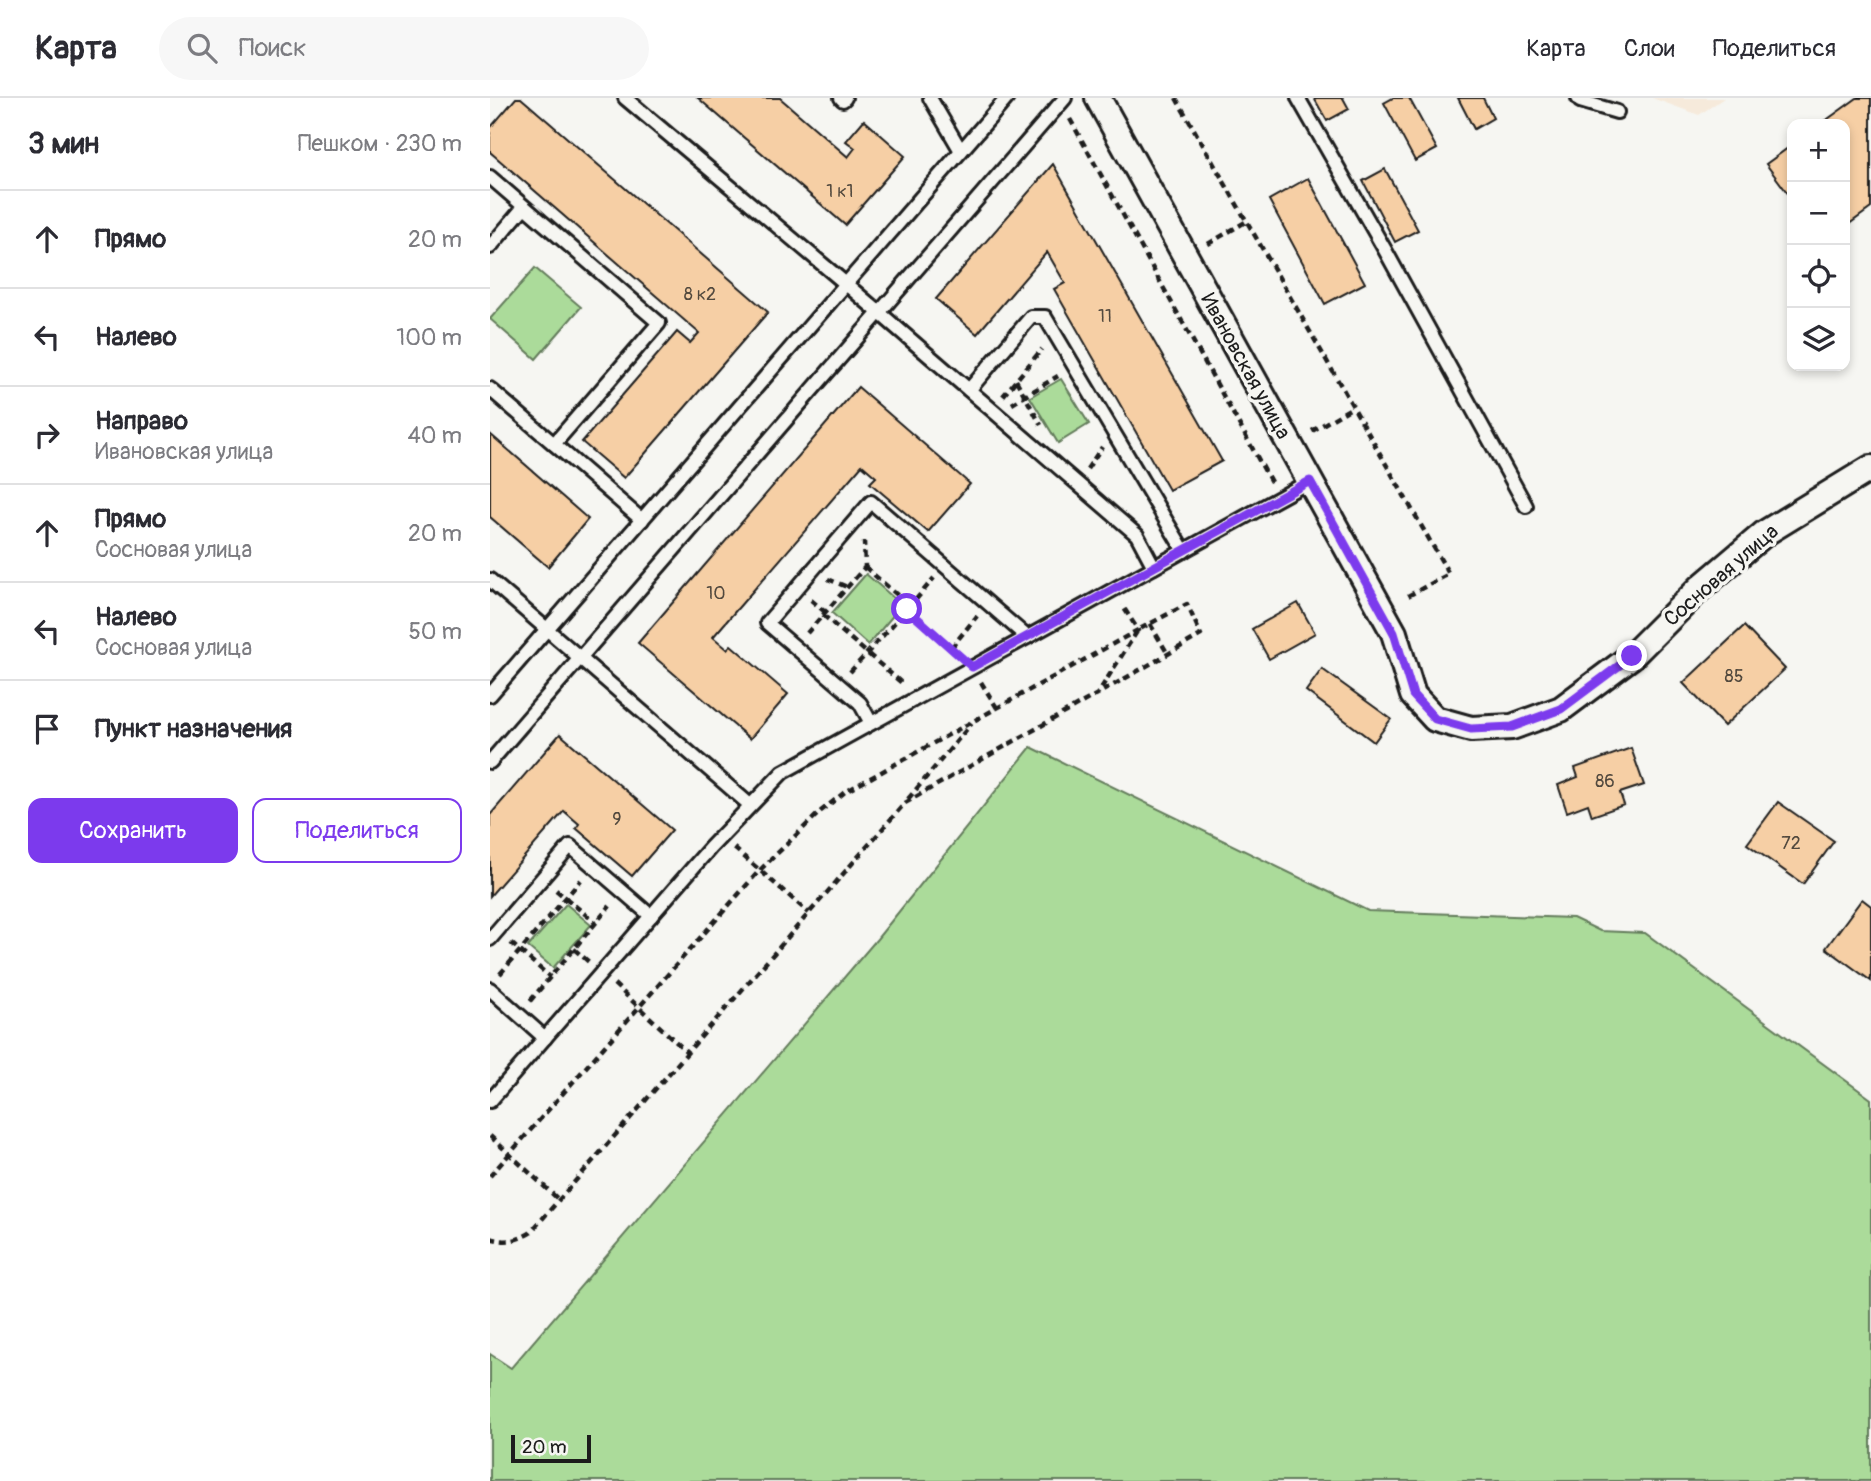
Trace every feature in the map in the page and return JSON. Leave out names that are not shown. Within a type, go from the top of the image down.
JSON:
[{"type":"street","name":"Ивановская улица","points":[[1098,98],[1394,633]]},
{"type":"street","name":"Сосновая улица","points":[[1394,633],[1413,695],[1435,719],[1471,729],[1512,727],[1561,709],[1632,656],[1700,587],[1765,533],[1871,468]]},
{"type":"lane","points":[[625,98],[1137,535],[1154,567]]},
{"type":"lane","points":[[930,98],[961,151]]},
{"type":"lane","points":[[490,695],[1007,98]]},
{"type":"lane","points":[[1298,98],[1527,506]]},
{"type":"lane","points":[[1578,98],[1580,101],[1617,112]]},
{"type":"lane","points":[[490,762],[1063,100]]},
{"type":"lane","points":[[490,177],[659,323],[554,444]]},
{"type":"lane","points":[[490,247],[524,207]]},
{"type":"lane","points":[[969,390],[1031,317],[1045,317],[1184,551]]},
{"type":"lane","points":[[490,389],[642,520]]},
{"type":"lane","points":[[490,1101],[720,836],[782,772],[1310,481]]},
{"type":"lane","points":[[871,723],[860,703],[767,622],[871,502],[1027,637]]},
{"type":"lane","points":[[490,580],[750,805]]},
{"type":"lane","points":[[494,934],[570,846],[651,916]]},
{"type":"lane","points":[[490,989],[545,1038]]},
{"type":"path","points":[[1176,98],[1448,574],[1381,610]]},
{"type":"path","points":[[1063,100],[1280,497]]},
{"type":"path","points":[[1186,257],[1247,221]]},
{"type":"path","points":[[995,413],[1016,380],[1055,334]]},
{"type":"path","points":[[995,413],[1074,366]]},
{"type":"path","points":[[1016,380],[1053,446],[1046,457]]},
{"type":"path","points":[[1290,444],[1353,407]]},
{"type":"path","points":[[1077,484],[1103,445],[1116,436]]},
{"type":"path","points":[[795,647],[865,567],[864,528],[856,520]]},
{"type":"path","points":[[839,685],[944,565]]},
{"type":"path","points":[[865,567],[961,656],[950,662]]},
{"type":"path","points":[[1113,589],[1138,630]]},
{"type":"path","points":[[951,648],[988,603]]},
{"type":"path","points":[[490,1176],[760,870],[821,811],[845,792],[1187,604],[1201,635],[905,803]]},
{"type":"path","points":[[823,615],[906,687]]},
{"type":"path","points":[[1150,624],[1168,654]]},
{"type":"path","points":[[1098,693],[1138,630]]},
{"type":"path","points":[[972,667],[997,708]]},
{"type":"path","points":[[490,1238],[510,1241],[530,1233],[560,1201],[975,720]]},
{"type":"path","points":[[720,836],[809,913]]},
{"type":"path","points":[[498,976],[593,866]]},
{"type":"path","points":[[542,878],[596,923]]},
{"type":"path","points":[[519,1014],[622,892]]},
{"type":"path","points":[[494,934],[520,951],[550,977]]},
{"type":"path","points":[[574,948],[688,1053]]},
{"type":"path","points":[[490,1136],[560,1201]]},
{"type":"shaded area","points":[[1652,98],[1724,98],[1699,115]]},
{"type":"green space","points":[[535,268],[581,307],[536,359],[490,319]]},
{"type":"green space","points":[[1061,379],[1089,424],[1058,443],[1030,397]]},
{"type":"green space","points":[[866,574],[902,605],[868,645],[832,613]]},
{"type":"green space","points":[[1031,747],[1368,911],[1573,918],[1600,931],[1645,933],[1871,1099],[1871,1481],[490,1481],[490,1354],[511,1368],[877,939]]},
{"type":"green space","points":[[566,904],[591,925],[553,968],[528,947]]},
{"type":"building","points":[[516,98],[521,98],[768,312],[624,478],[582,442],[677,332],[690,343],[699,333],[490,152],[490,128]]},
{"type":"building","points":[[698,98],[780,98],[848,157],[855,148],[846,141],[864,120],[905,156],[845,225]]},
{"type":"building","points":[[1314,98],[1343,98],[1349,109],[1327,121]]},
{"type":"building","points":[[1393,98],[1409,98],[1437,149],[1415,161],[1384,103]]},
{"type":"building","points":[[1458,98],[1483,98],[1493,118],[1474,129]]},
{"type":"building","points":[[1857,98],[1871,98],[1871,208],[1850,223],[1850,119],[1828,119]]},
{"type":"building","points":[[1787,149],[1787,192],[1766,164]]},
{"type":"building","points":[[1053,164],[1222,461],[1169,490],[1054,289],[1065,283],[1047,252],[977,334],[936,299]]},
{"type":"building","points":[[1385,169],[1418,230],[1395,242],[1363,181]]},
{"type":"building","points":[[1308,178],[1365,283],[1325,304],[1269,200]]},
{"type":"building","points":[[858,387],[970,484],[928,532],[870,483],[876,477],[862,465],[713,637],[727,649],[731,645],[788,694],[750,739],[638,643]]},
{"type":"building","points":[[490,434],[588,519],[548,567],[490,517]]},
{"type":"building","points":[[1298,603],[1315,633],[1269,659],[1252,629]]},
{"type":"building","points":[[1744,626],[1785,669],[1724,726],[1683,683]]},
{"type":"building","points":[[1322,669],[1391,719],[1374,742],[1306,691]]},
{"type":"building","points":[[560,734],[672,830],[632,876],[576,828],[579,824],[564,811],[490,896],[490,815]]},
{"type":"building","points":[[1631,748],[1644,785],[1620,793],[1624,805],[1592,816],[1588,804],[1567,812],[1558,785],[1578,777],[1575,768]]},
{"type":"building","points":[[1778,802],[1834,841],[1803,884],[1747,844]]},
{"type":"building","points":[[1862,899],[1871,906],[1871,981],[1826,948]]},
{"type":"route","points":[[907,609],[972,667],[1310,481],[1394,633],[1413,695],[1435,719],[1471,729],[1512,727],[1561,709],[1632,656]]}]
